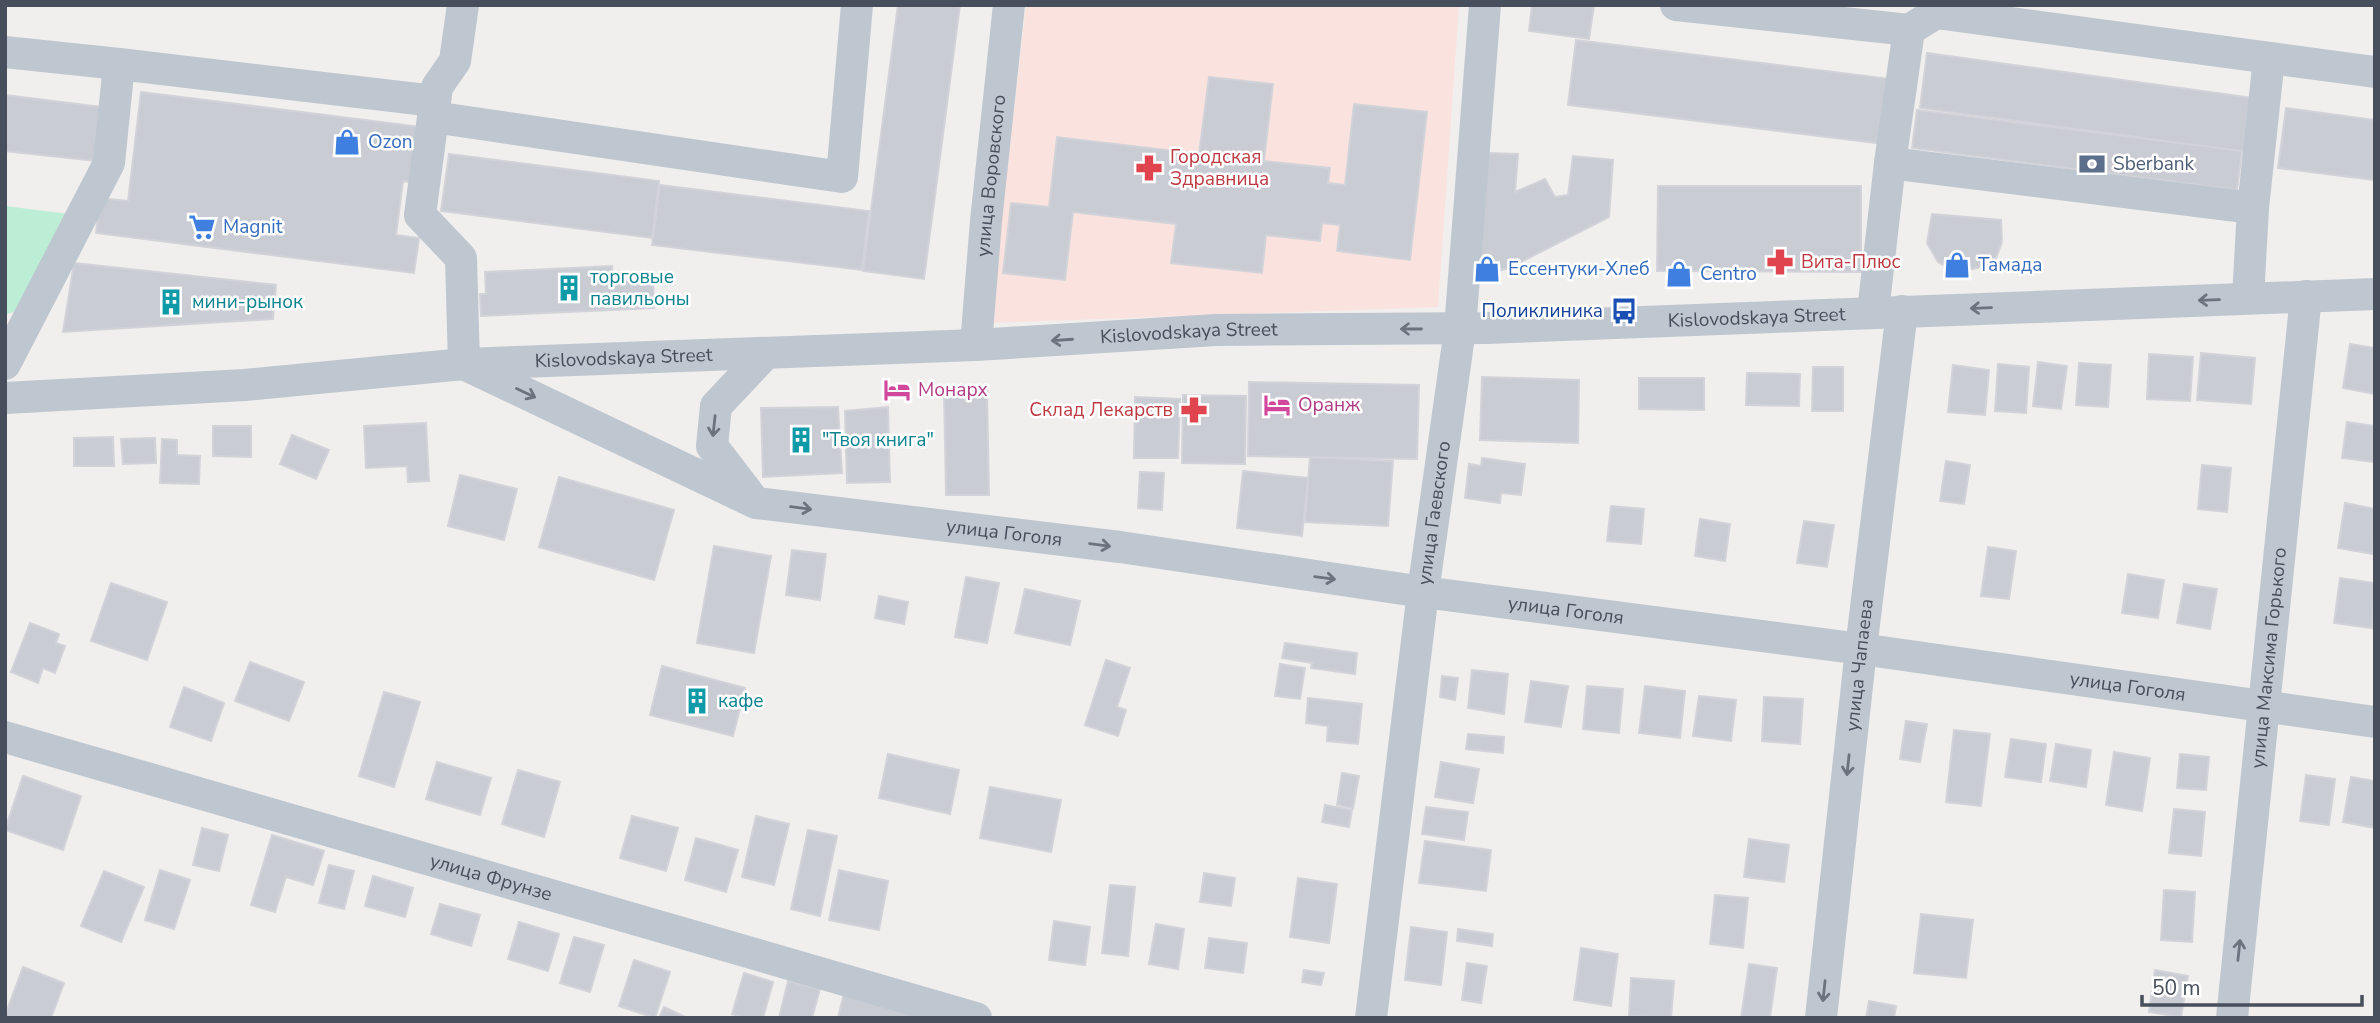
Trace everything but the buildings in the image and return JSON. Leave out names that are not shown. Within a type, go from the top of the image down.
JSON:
[{"type":"street","points":[[463,5],[455,61],[437,87],[420,215],[461,258],[464,364]]},
{"type":"street","points":[[5,52],[119,64],[434,109],[842,177],[857,5]]},
{"type":"street","name":"улица Воровского","points":[[976,345],[1009,5]]},
{"type":"street","name":"улица Гаевского","points":[[1371,1018],[1423,592],[1460,329],[1485,5]]},
{"type":"street","points":[[1676,5],[1909,30],[1936,13],[2375,72]]},
{"type":"street","name":"улица Чапаева","points":[[1821,1018],[1861,649],[1888,312],[1890,163],[1909,30]]},
{"type":"street","points":[[2249,298],[2253,208],[2269,58]]},
{"type":"street","points":[[5,364],[109,163],[119,64]]},
{"type":"street","points":[[1890,163],[2253,208]]},
{"type":"street","name":"Kislovodskaya Street","points":[[5,398],[245,385],[464,364],[976,345],[1216,330],[1460,329],[2375,294]]},
{"type":"street","name":"улица Максима Горького","points":[[2232,1018],[2305,296]]},
{"type":"street","points":[[755,503],[712,446],[716,406],[766,353]]},
{"type":"street","name":"улица Гоголя","points":[[464,364],[755,503],[1120,547],[1423,592],[1861,649],[2375,722]]},
{"type":"street","name":"улица Фрунзе","points":[[5,737],[976,1018]]},
{"type":"shaded area","points":[[1026,5],[1459,5],[1438,307],[990,323]]},
{"type":"green space","points":[[5,206],[69,214],[16,311],[5,315]]},
{"type":"place","name":"Ozon","points":[[347,142]]},
{"type":"place","name":"Sberbank","points":[[2092,164]]},
{"type":"place","name":"Городская Здравница","points":[[1149,168]]},
{"type":"place","name":"Magnit","points":[[202,227]]},
{"type":"place","name":"Вита-Плюс","points":[[1780,262]]},
{"type":"place","name":"Тамада","points":[[1957,265]]},
{"type":"place","name":"Ессентуки-Хлеб","points":[[1487,269]]},
{"type":"place","name":"Centro","points":[[1679,274]]},
{"type":"place","name":"торговые павильоны","points":[[569,288]]},
{"type":"place","name":"мини-рынок","points":[[171,302]]},
{"type":"place","name":"Поликлиника","points":[[1624,311]]},
{"type":"place","name":"Монарх","points":[[897,390]]},
{"type":"place","name":"Оранж","points":[[1277,405]]},
{"type":"place","name":"Склад Лекарств","points":[[1194,410]]},
{"type":"place","name":"\"Твоя книга\"","points":[[801,440]]},
{"type":"place","name":"кафе","points":[[697,701]]}]
